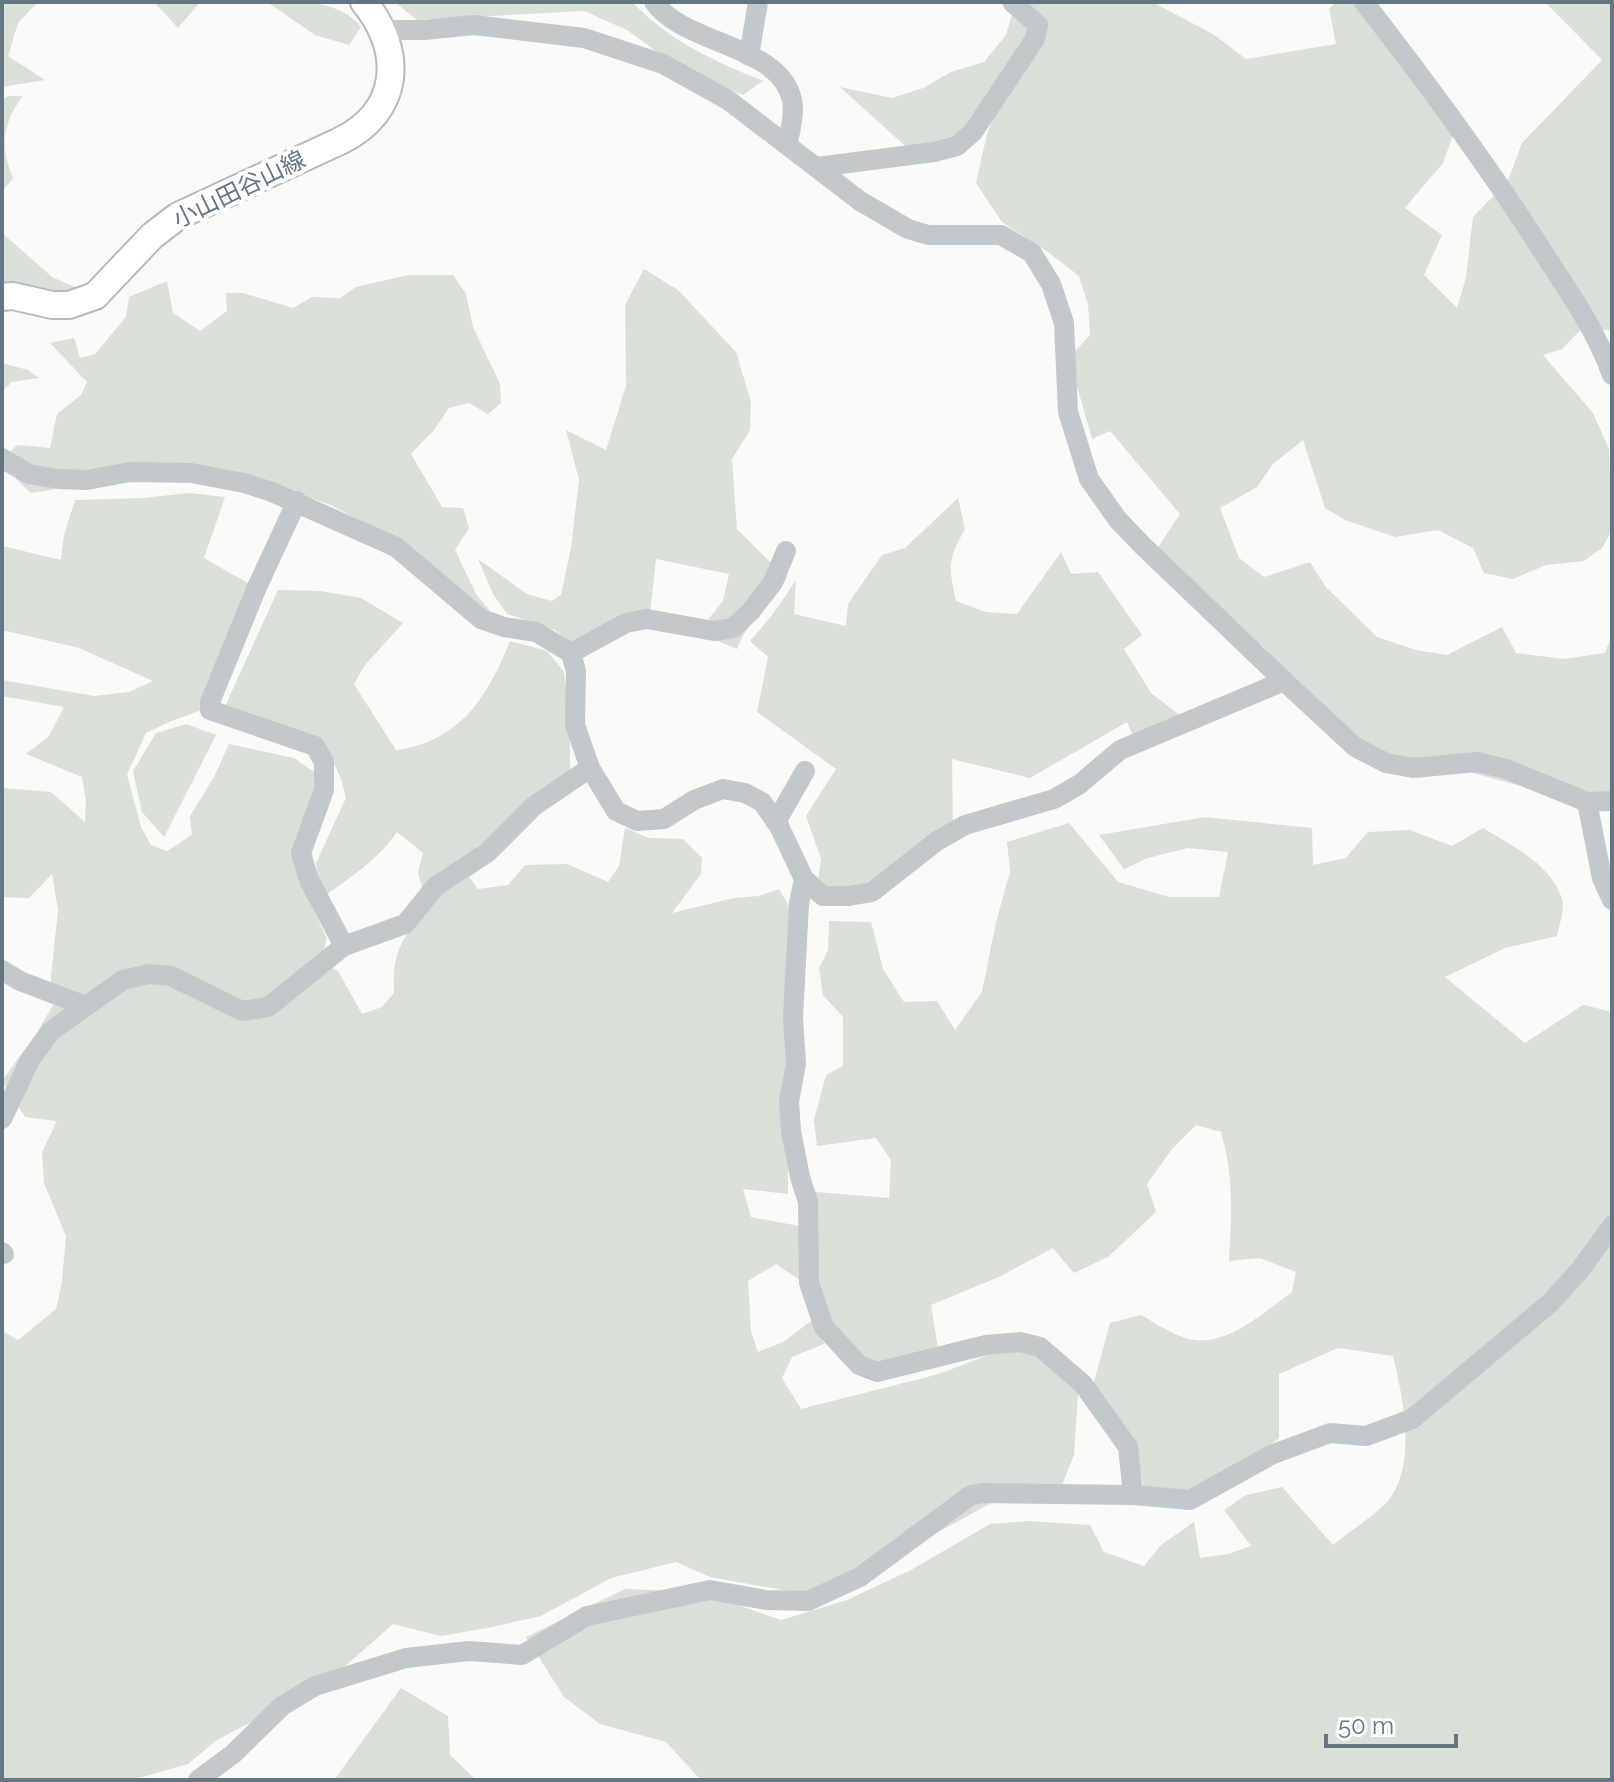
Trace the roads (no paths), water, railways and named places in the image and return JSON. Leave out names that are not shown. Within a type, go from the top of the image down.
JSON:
[{"type":"main road","name":"小山田谷山線","points":[[2,297],[69,305],[95,296],[152,236],[178,216],[363,127],[377,110],[389,84],[392,57],[383,30],[364,2]]},
{"type":"street","points":[[654,2],[681,25],[771,68],[787,85],[793,103],[788,143]]},
{"type":"street","points":[[749,56],[758,2]]},
{"type":"street","points":[[817,167],[934,152],[957,146],[973,132],[1035,39],[1038,25],[1012,2]]},
{"type":"street","points":[[1364,2],[1438,97],[1520,215],[1600,342],[1612,375]]},
{"type":"street","points":[[383,30],[474,25],[584,38],[663,64],[728,100],[860,201],[908,229],[928,235],[1001,235],[1032,253],[1051,284],[1064,323],[1068,412],[1089,479],[1118,520],[1143,546],[1284,681],[1355,747],[1386,763],[1413,768],[1477,762],[1506,769],[1587,802],[1612,801]]},
{"type":"street","points":[[2,458],[29,474],[59,479],[87,480],[130,472],[191,473],[244,483],[297,501],[396,547],[481,619],[504,627],[536,632],[571,653],[576,671],[575,725],[590,768],[616,811],[637,821],[664,819],[694,800],[723,789],[745,793],[762,802],[776,822],[804,879],[823,896],[872,892],[937,841],[965,825],[1054,799],[1080,784],[1120,750],[1284,681]]},
{"type":"street","points":[[297,501],[257,587],[210,702],[210,710],[315,746],[324,762],[324,790],[301,853],[309,880],[344,946]]},
{"type":"street","points":[[571,653],[626,623],[647,619],[714,631],[733,628],[751,611],[773,582],[786,551]]},
{"type":"street","points":[[4,1110],[30,1060],[51,1031],[123,980],[149,974],[171,976],[242,1011],[268,1007],[344,946],[405,924],[436,886],[488,852],[534,806],[590,768]]},
{"type":"street","points":[[776,822],[805,771]]},
{"type":"street","points":[[1587,802],[1602,878],[1612,900]]},
{"type":"street","points":[[804,879],[799,904],[793,1018],[796,1064],[789,1101],[794,1146],[808,1202],[809,1283],[824,1327],[859,1365],[877,1372],[986,1345],[1020,1342],[1040,1347],[1083,1384],[1128,1447],[1133,1495]]},
{"type":"street","points":[[2,970],[20,981],[86,1006]]},
{"type":"street","points":[[198,1780],[233,1754],[282,1706],[315,1686],[406,1658],[469,1651],[522,1655],[587,1616],[710,1590],[766,1600],[808,1601],[860,1577],[971,1495],[1133,1495],[1190,1500],[1271,1455],[1330,1433],[1366,1436],[1412,1419],[1550,1303],[1580,1270],[1612,1226]]}]
